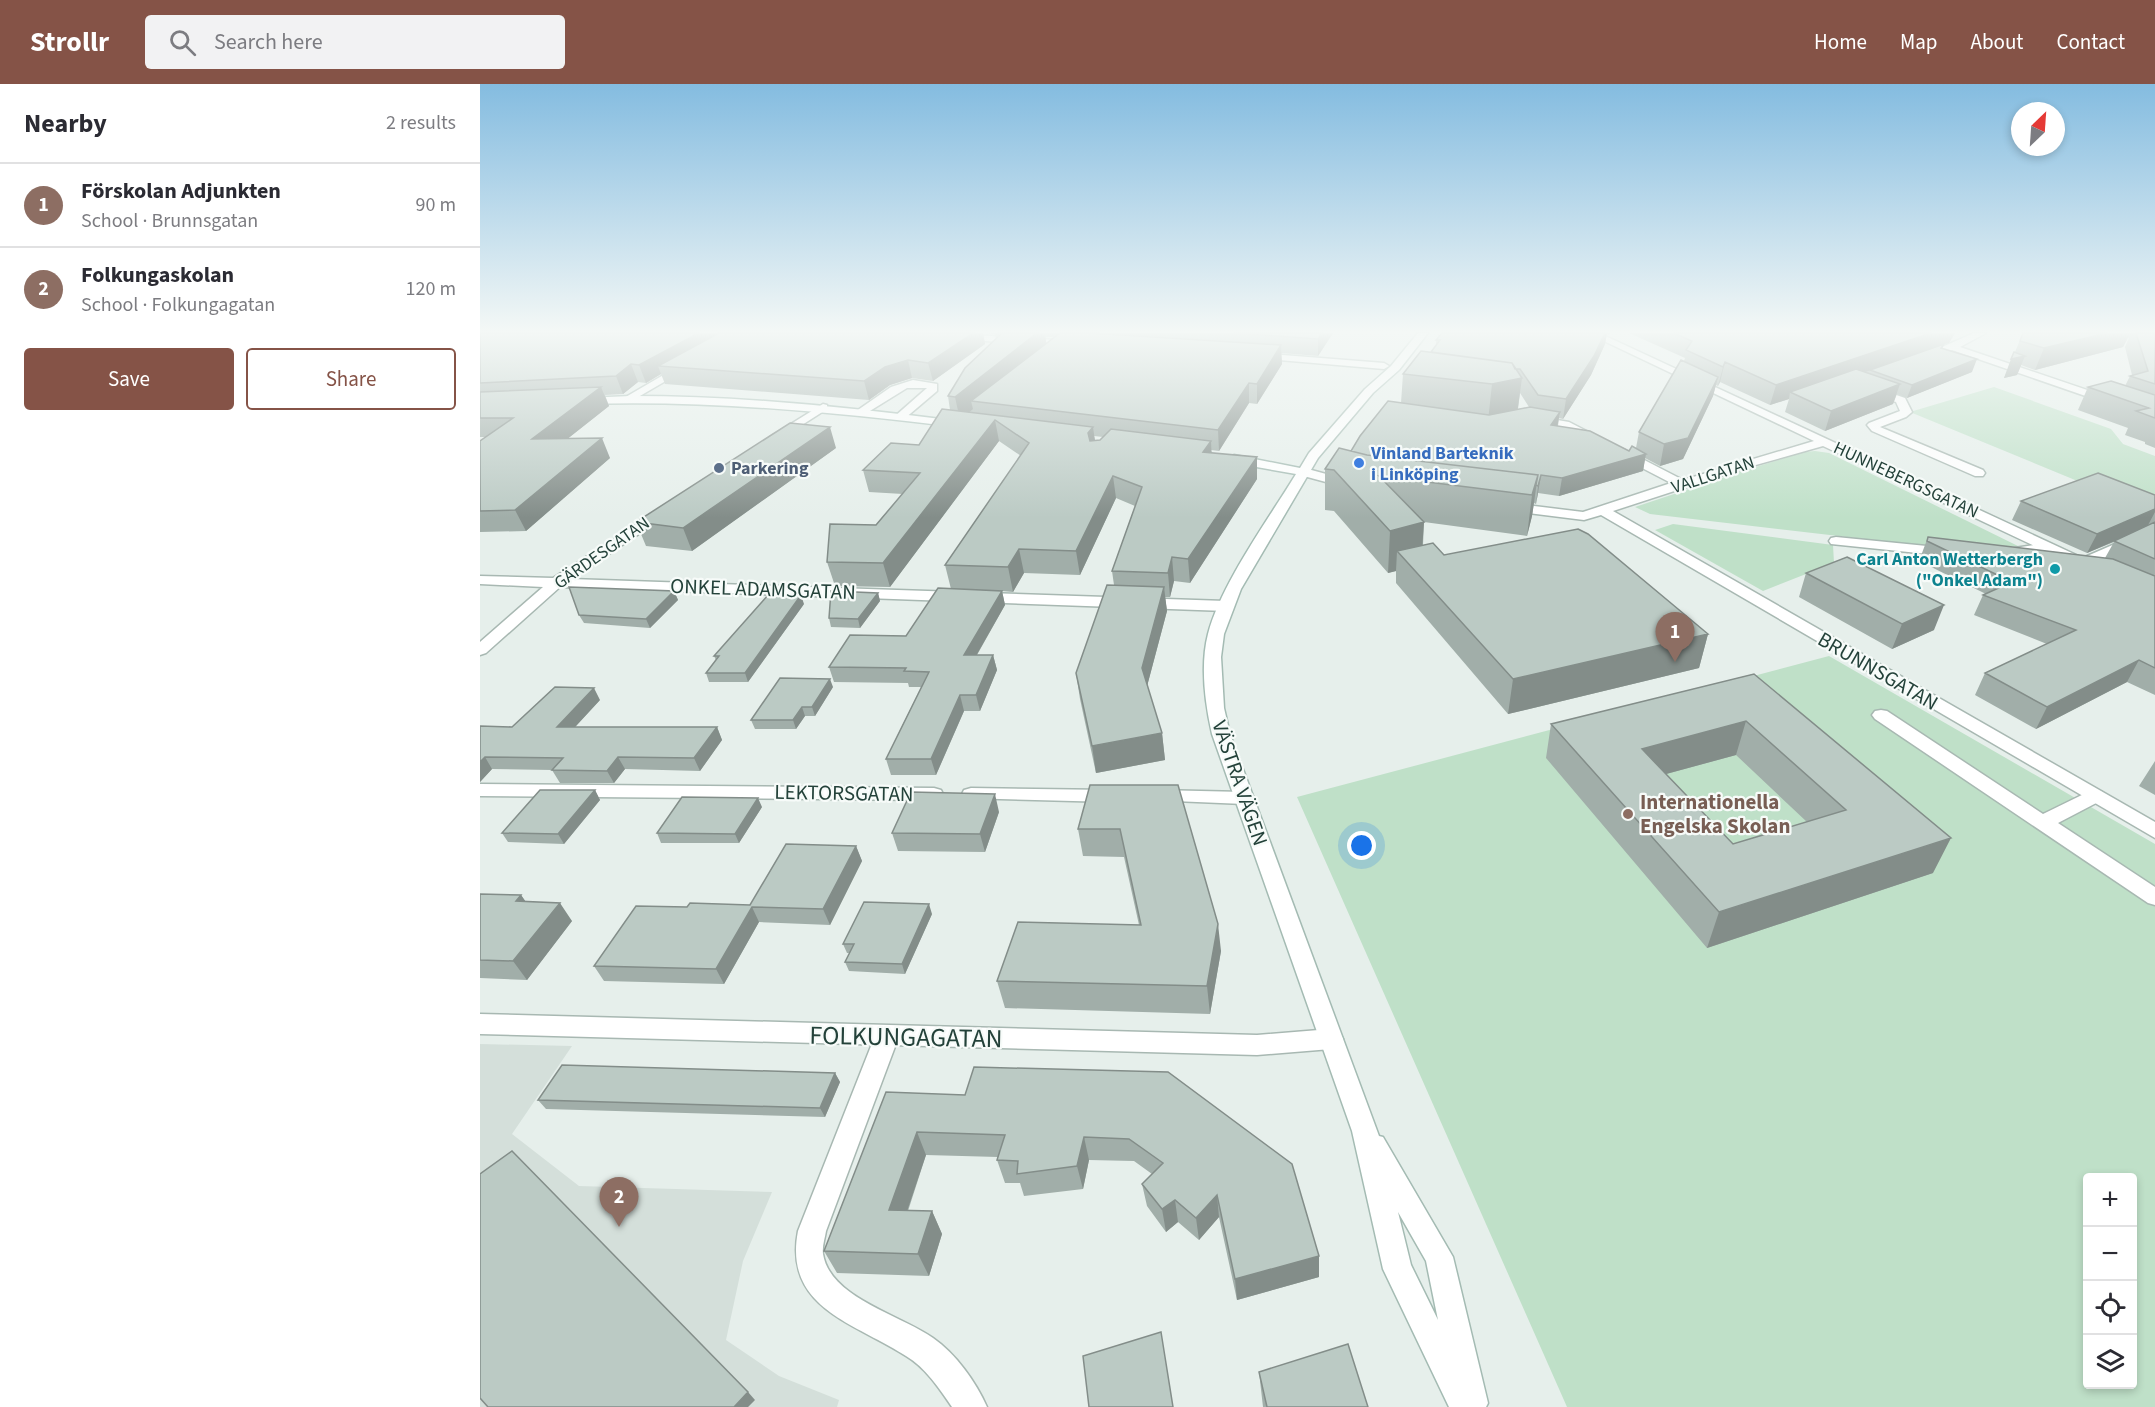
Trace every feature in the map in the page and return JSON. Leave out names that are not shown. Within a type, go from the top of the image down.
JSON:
[{"type":"street","points":[[629,398],[635,395]]},
{"type":"street","points":[[861,412],[887,395]]},
{"type":"street","points":[[900,417],[927,395]]},
{"type":"street","name":"VÄSTRA VÄGEN","points":[[1366,395],[1313,456],[1226,606],[1216,634],[1212,682],[1221,734],[1365,1131],[1397,1269],[1466,1407]]},
{"type":"street","name":"HUNNEBERGSGATAN","points":[[1726,395],[2046,547],[2104,572]]},
{"type":"street","points":[[1886,395],[1901,400],[1906,412],[1876,422],[1873,425],[1876,429],[1979,472]]},
{"type":"street","points":[[2090,395],[2155,417]]},
{"type":"street","points":[[574,401],[692,398],[823,407],[967,423]]},
{"type":"street","points":[[1766,413],[1784,406]]},
{"type":"street","points":[[765,444],[823,407]]},
{"type":"street","points":[[1523,416],[1565,424],[1683,484]]},
{"type":"street","name":"VALLGATAN","points":[[1497,505],[1584,516],[1825,442]]},
{"type":"street","points":[[1218,457],[1304,472],[1357,486]]},
{"type":"street","name":"GÄRDESGATAN","points":[[480,650],[558,581],[666,509]]},
{"type":"street","name":"BRUNNSGATAN","points":[[1602,510],[2155,831]]},
{"type":"street","points":[[2083,563],[2146,533]]},
{"type":"street","points":[[1836,541],[1966,553]]},
{"type":"street","points":[[1994,554],[2046,547]]},
{"type":"street","name":"ONKEL ADAMSGATAN","points":[[480,580],[1226,606]]},
{"type":"street","points":[[1881,716],[2155,897]]},
{"type":"street","name":"LEKTORSGATAN","points":[[480,790],[1244,798]]},
{"type":"street","points":[[2043,822],[2095,796]]},
{"type":"street","name":"FOLKUNGAGATAN","points":[[480,1024],[1257,1045],[1331,1039]]},
{"type":"street","points":[[887,1036],[812,1231],[808,1253],[814,1274],[827,1292],[846,1306],[917,1345],[935,1359],[971,1407]]},
{"type":"street","name":"VÄSTRA VÄGEN","points":[[1365,1131],[1438,1257],[1473,1407]]},
{"type":"shaded area","points":[[480,1044],[572,1046],[512,1134],[579,1186],[772,1192],[743,1261],[726,1340],[779,1376],[839,1400],[837,1407],[480,1407]]},
{"type":"green space","points":[[1968,395],[2016,395],[2111,429],[2123,444],[2155,456],[2155,513],[1910,412]]},
{"type":"green space","points":[[1804,452],[1829,453],[2018,546],[1971,549],[1925,546],[1650,514],[1635,507],[1746,470]]},
{"type":"green space","points":[[1673,524],[1833,545],[1834,563],[1763,591],[1655,530]]},
{"type":"green space","points":[[1829,656],[2155,844],[2155,1407],[1567,1407],[1297,797]]},
{"type":"building","points":[[480,395],[591,395],[532,439],[602,438],[515,510],[480,511],[480,441],[513,418],[480,418]]},
{"type":"building","points":[[979,395],[1241,395],[1218,430],[971,401]]},
{"type":"building","points":[[1538,395],[1569,395],[1566,399]]},
{"type":"building","points":[[1661,395],[1709,395],[1688,438],[1664,444],[1639,432]]},
{"type":"building","points":[[1796,395],[1873,395],[1831,411]]},
{"type":"building","points":[[2110,395],[2155,395],[2155,418],[2136,411],[2149,408]]},
{"type":"building","points":[[1388,401],[1489,415],[1530,407],[1560,412],[1551,425],[1590,431],[1629,451],[1632,446],[1646,454],[1562,478],[1541,475],[1538,486],[1536,485],[1538,475],[1367,455],[1351,451]]},
{"type":"building","points":[[942,409],[1093,427],[1088,433],[1090,441],[1100,440],[1111,429],[1211,441],[1203,452],[1257,457],[1188,559],[1172,557],[1168,573],[1112,571],[1142,487],[1113,476],[1076,551],[1019,549],[1008,567],[945,565],[1029,443],[995,420],[883,563],[827,562],[830,524],[876,525],[920,473],[863,470],[891,443],[919,445]]},
{"type":"building","points":[[790,423],[830,427],[683,528],[636,522]]},
{"type":"building","points":[[1339,448],[1367,455],[1538,475],[1532,495],[1379,476],[1424,522],[1390,531],[1334,470],[1325,469]]},
{"type":"building","points":[[2098,473],[2155,495],[2155,509],[2097,534],[2021,501]]},
{"type":"building","points":[[2155,522],[2155,559],[2114,541]]},
{"type":"building","points":[[1578,529],[1588,534],[1708,634],[1513,679],[1397,551],[1433,543],[1444,555]]},
{"type":"building","points":[[1928,537],[2113,559],[2155,576],[2155,668],[2139,660],[2047,707],[1985,673],[2076,630],[1983,595],[2012,582],[1927,541]]},
{"type":"building","points":[[1847,557],[1944,605],[1902,624],[1806,573]]},
{"type":"building","points":[[1107,585],[1164,587],[1142,668],[1162,733],[1092,746],[1076,673]]},
{"type":"building","points":[[569,587],[674,591],[646,619],[579,615]]},
{"type":"building","points":[[938,588],[1002,591],[964,655],[993,655],[976,695],[960,695],[931,759],[886,759],[929,672],[904,671],[906,668],[829,667],[850,635],[906,636]]},
{"type":"building","points":[[831,591],[878,593],[858,619],[829,618]]},
{"type":"building","points":[[769,594],[801,595],[745,673],[706,673],[719,656],[714,656]]},
{"type":"building","points":[[1754,674],[1951,838],[1719,912],[1551,724]],"holes":[[[1746,721],[1846,810],[1733,844],[1642,749]]]},
{"type":"building","points":[[780,678],[830,679],[812,707],[802,707],[793,720],[751,720]]},
{"type":"building","points":[[555,687],[594,688],[557,727],[717,727],[694,758],[618,757],[607,771],[552,770],[563,758],[485,757],[480,762],[480,726],[512,727]]},
{"type":"building","points":[[1090,785],[1178,785],[1218,924],[1207,986],[997,981],[1018,922],[1141,925],[1120,829],[1078,829]]},
{"type":"building","points":[[540,790],[595,790],[558,834],[502,833]]},
{"type":"building","points":[[911,792],[995,794],[980,834],[892,833]]},
{"type":"building","points":[[682,797],[758,798],[735,834],[657,833]]},
{"type":"building","points":[[786,844],[856,846],[823,909],[752,907],[716,969],[594,966],[636,906],[687,907],[690,903],[750,905]]},
{"type":"building","points":[[480,894],[521,895],[516,901],[560,903],[513,961],[480,960]]},
{"type":"building","points":[[864,902],[929,904],[902,964],[845,962],[854,944],[843,944]]},
{"type":"building","points":[[562,1065],[835,1073],[820,1108],[538,1100]]},
{"type":"building","points":[[974,1067],[1168,1072],[1292,1164],[1319,1256],[1235,1279],[1217,1195],[1196,1218],[1175,1200],[1162,1209],[1142,1184],[1163,1163],[1129,1139],[1084,1137],[1077,1166],[1017,1174],[1018,1161],[997,1160],[1005,1135],[917,1132],[889,1210],[932,1211],[918,1254],[824,1251],[886,1092],[965,1095]]},
{"type":"building","points":[[512,1151],[748,1392],[734,1407],[488,1407],[480,1398],[480,1174]]},
{"type":"building","points":[[1161,1332],[1173,1407],[1089,1407],[1083,1356]]},
{"type":"building","points":[[1348,1344],[1368,1407],[1267,1407],[1259,1372]]},
{"type":"place","name":"Vinland Barteknik i Linköping","points":[[1359,463]]},
{"type":"place","name":"Parkering","points":[[719,468]]},
{"type":"place","name":"Carl Anton Wetterbergh (\"Onkel Adam\")","points":[[2055,569]]},
{"type":"place","name":"Förskolan Adjunkten","points":[[1675,662]]},
{"type":"place","name":"Internationella Engelska Skolan","points":[[1628,814]]},
{"type":"place","name":"Folkungaskolan","points":[[619,1227]]}]
